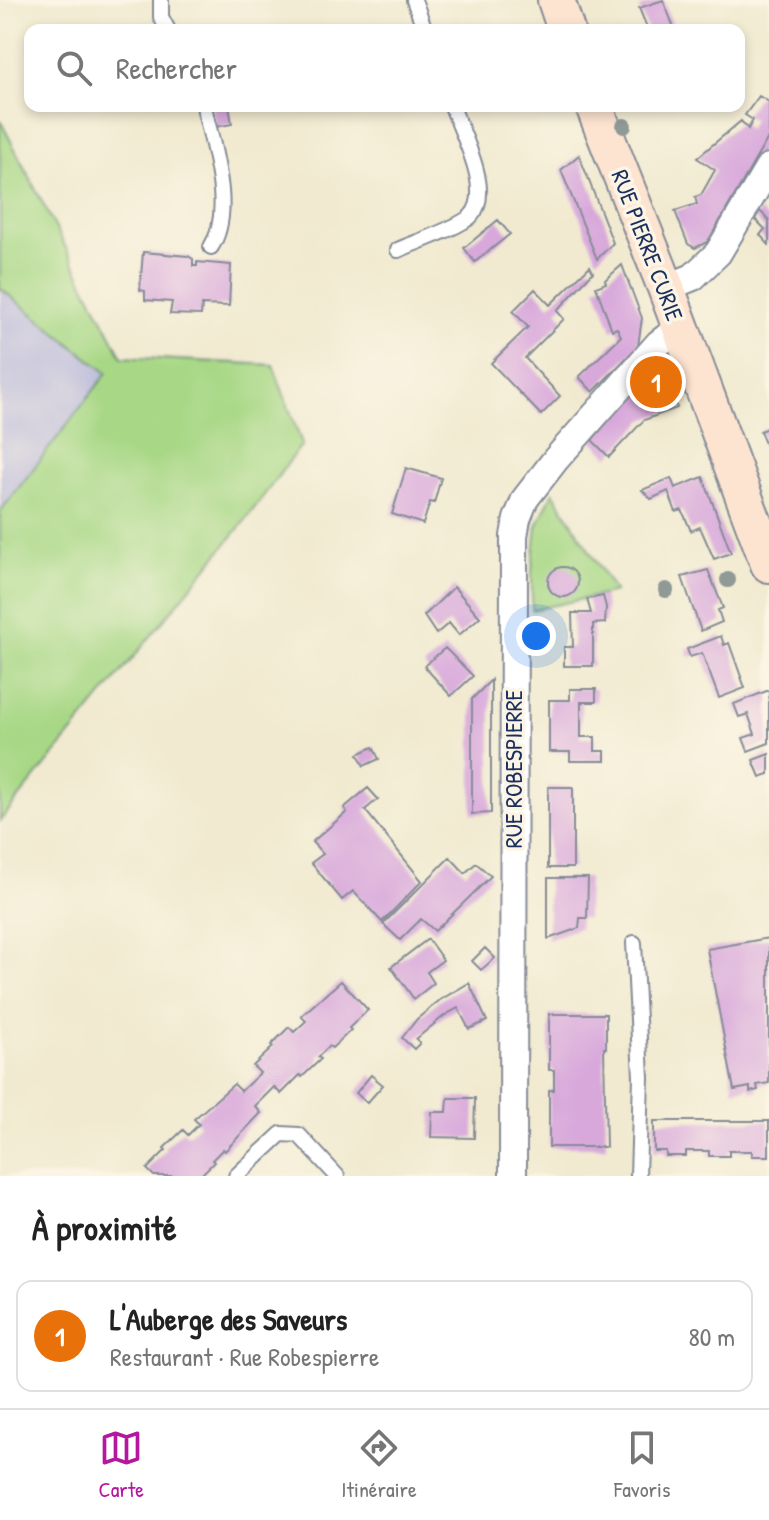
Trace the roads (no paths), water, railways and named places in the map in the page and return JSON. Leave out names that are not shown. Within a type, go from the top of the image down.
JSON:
[{"type":"main road","points":[[556,0],[564,24]]},
{"type":"main road","name":"RUE PIERRE CURIE","points":[[596,112],[769,564]]},
{"type":"street","points":[[666,288],[693,277],[718,253],[769,167]]},
{"type":"street","name":"RUE ROBESPIERRE","points":[[512,1175],[514,584],[517,519],[525,499],[556,459],[659,343],[680,327]]},
{"type":"lane","points":[[161,0],[161,17],[165,24]]},
{"type":"lane","points":[[414,0],[423,24]]},
{"type":"lane","points":[[205,112],[222,196],[222,220],[218,237],[211,247]]},
{"type":"lane","points":[[398,250],[469,218],[479,204],[480,183],[454,112]]},
{"type":"lane","points":[[634,943],[641,1077],[638,1176]]},
{"type":"lane","points":[[236,1176],[281,1134],[299,1135],[337,1176]]},
{"type":"place","name":"L'Auberge des Saveurs","points":[[656,382]]}]
